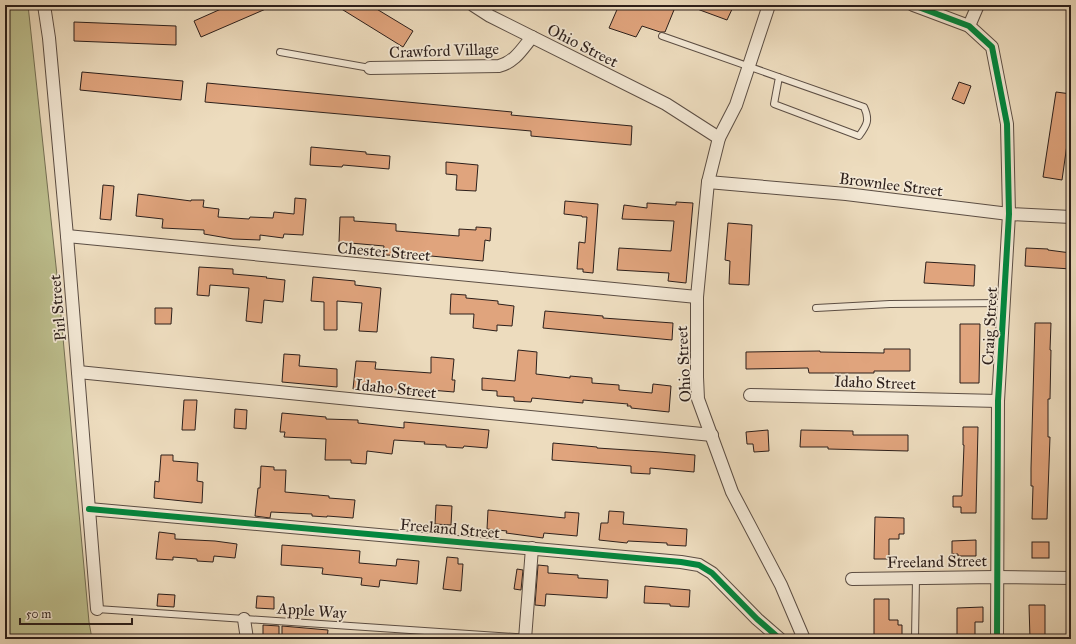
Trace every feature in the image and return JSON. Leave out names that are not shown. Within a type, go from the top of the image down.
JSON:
[{"type":"street","name":"Pirl Street","points":[[44,5],[49,38],[67,236],[97,609]]},
{"type":"street","name":"Ohio Street","points":[[473,5],[490,16],[666,104],[719,138]]},
{"type":"street","name":"Ohio Street","points":[[769,5],[736,105],[719,138],[708,182],[698,296],[696,377],[698,399],[732,492],[781,585],[804,639]]},
{"type":"street","points":[[913,5],[969,26],[978,5]]},
{"type":"street","name":"Craig Street","points":[[969,26],[992,47],[1008,124],[1009,214],[998,401],[996,639]]},
{"type":"street","name":"Crawford Village","points":[[370,68],[499,66],[507,64],[516,57],[532,37]]},
{"type":"street","name":"Brownlee Street","points":[[708,182],[846,194],[1009,214],[1071,217]]},
{"type":"street","name":"Chester Street","points":[[67,236],[698,296]]},
{"type":"street","name":"Idaho Street","points":[[78,372],[712,435]]},
{"type":"street","name":"Idaho Street","points":[[750,395],[998,401]]},
{"type":"street","name":"Freeland Street","points":[[89,509],[532,548],[699,565],[712,573],[757,619],[780,639]]},
{"type":"street","points":[[525,638],[532,548]]},
{"type":"street","name":"Freeland Street","points":[[852,579],[996,576],[1071,578]]},
{"type":"street","points":[[244,619],[247,639]]},
{"type":"lane","points":[[662,36],[749,67],[779,77],[864,107],[868,115],[866,127],[859,136],[774,104],[779,77]]},
{"type":"lane","points":[[280,52],[370,68]]},
{"type":"lane","points":[[816,308],[890,304],[1004,303]]},
{"type":"lane","points":[[915,639],[916,578]]},
{"type":"lane","name":"Apple Way","points":[[97,609],[545,639]]},
{"type":"green space","points":[[5,5],[28,5],[59,294],[89,622],[92,639],[5,639]]},
{"type":"building","points":[[230,5],[275,5],[201,37],[194,21]]},
{"type":"building","points":[[335,5],[370,5],[413,31],[403,47]]},
{"type":"building","points":[[619,5],[676,5],[665,32],[660,32],[642,26],[636,37],[609,28]]},
{"type":"building","points":[[734,5],[727,20],[689,6]]},
{"type":"building","points":[[74,22],[176,26],[176,45],[74,41]]},
{"type":"building","points":[[82,72],[183,81],[181,100],[80,90]]},
{"type":"building","points":[[959,82],[971,86],[964,104],[952,99]]},
{"type":"building","points":[[207,83],[512,112],[511,115],[632,126],[631,145],[531,136],[531,131],[205,102]]},
{"type":"building","points":[[1056,92],[1071,94],[1071,116],[1062,180],[1043,177]]},
{"type":"building","points":[[311,147],[366,152],[366,154],[390,156],[389,169],[343,165],[342,167],[310,165]]},
{"type":"building","points":[[446,162],[478,165],[476,191],[456,190],[457,175],[446,174]]},
{"type":"building","points":[[103,185],[114,186],[111,220],[100,219]]},
{"type":"building","points":[[138,194],[191,201],[204,200],[203,207],[219,209],[218,217],[249,219],[250,217],[273,218],[274,212],[294,214],[295,198],[306,199],[303,235],[284,234],[283,238],[260,235],[260,240],[233,239],[204,234],[204,230],[162,228],[163,219],[136,216]]},
{"type":"building","points":[[565,201],[598,204],[593,273],[583,272],[583,269],[577,269],[579,242],[585,243],[587,217],[564,214]]},
{"type":"building","points":[[676,202],[693,203],[686,283],[668,281],[669,273],[617,270],[619,248],[671,251],[674,221],[622,219],[624,205],[647,208],[647,203],[676,205]]},
{"type":"building","points":[[340,217],[354,217],[354,221],[396,224],[396,231],[459,236],[459,229],[476,230],[476,227],[491,228],[490,241],[485,240],[483,261],[431,256],[383,255],[384,246],[339,242]]},
{"type":"building","points":[[728,223],[752,225],[749,285],[729,284],[730,261],[725,260]]},
{"type":"building","points":[[1026,248],[1048,249],[1071,253],[1071,269],[1025,266]]},
{"type":"building","points":[[926,262],[975,265],[974,286],[924,283]]},
{"type":"building","points":[[199,267],[233,269],[233,274],[285,280],[283,302],[264,300],[262,323],[246,321],[249,288],[210,285],[209,296],[197,295]]},
{"type":"building","points":[[313,277],[355,281],[355,285],[381,288],[377,332],[359,331],[362,303],[337,301],[337,330],[324,330],[324,302],[311,301]]},
{"type":"building","points":[[451,294],[466,295],[466,298],[498,301],[498,304],[514,306],[512,326],[497,325],[497,331],[473,328],[474,314],[450,314]]},
{"type":"building","points":[[155,308],[172,308],[171,324],[155,324]]},
{"type":"building","points":[[545,311],[603,316],[603,318],[673,323],[672,340],[543,328]]},
{"type":"building","points":[[1035,323],[1051,323],[1050,399],[1048,399],[1048,437],[1050,437],[1047,519],[1032,519],[1033,486],[1031,486],[1031,468]]},
{"type":"building","points":[[960,324],[980,324],[979,383],[960,383]]},
{"type":"building","points":[[884,349],[910,349],[910,371],[874,371],[874,373],[809,373],[808,368],[746,369],[746,352],[820,351],[884,353]]},
{"type":"building","points":[[518,350],[537,352],[536,374],[570,378],[570,376],[592,378],[592,383],[619,385],[619,390],[652,393],[653,384],[671,386],[669,412],[631,408],[631,406],[627,406],[628,404],[583,400],[583,403],[532,398],[531,402],[514,401],[514,397],[497,396],[497,391],[482,390],[482,378],[515,381]]},
{"type":"building","points":[[284,354],[300,355],[299,366],[337,369],[337,387],[282,382]]},
{"type":"building","points":[[431,357],[454,359],[452,380],[455,380],[454,392],[430,390],[430,393],[374,388],[373,390],[353,389],[356,361],[376,362],[375,369],[431,373]]},
{"type":"building","points":[[184,400],[197,400],[195,430],[182,430]]},
{"type":"building","points":[[235,409],[247,410],[246,429],[234,428]]},
{"type":"building","points":[[282,413],[326,417],[326,419],[358,420],[358,423],[404,428],[404,422],[489,430],[487,448],[464,446],[463,448],[446,447],[446,445],[424,444],[425,442],[394,440],[392,454],[367,451],[366,464],[351,463],[351,460],[325,460],[326,439],[284,437],[285,432],[280,432]]},
{"type":"building","points":[[963,427],[978,427],[976,513],[961,513],[961,507],[953,507],[953,496],[962,496],[964,445]]},
{"type":"building","points":[[768,430],[769,451],[754,452],[753,444],[747,444],[746,432]]},
{"type":"building","points":[[801,430],[853,431],[853,435],[908,435],[908,451],[800,447]]},
{"type":"building","points":[[553,443],[597,448],[695,455],[694,472],[650,468],[650,474],[631,473],[631,466],[552,460]]},
{"type":"building","points":[[161,455],[173,455],[173,461],[198,463],[197,481],[203,482],[202,503],[154,498],[155,481],[159,482]]},
{"type":"building","points":[[261,466],[274,467],[274,470],[286,470],[285,492],[355,500],[353,518],[271,512],[270,518],[255,516],[258,488],[260,488]]},
{"type":"building","points":[[436,505],[452,506],[451,525],[435,524]]},
{"type":"building","points":[[488,510],[565,518],[565,512],[579,513],[577,536],[544,533],[543,538],[487,529]]},
{"type":"building","points":[[609,511],[624,512],[623,524],[687,529],[686,546],[667,545],[667,543],[628,541],[627,543],[599,540],[601,523],[608,523]]},
{"type":"building","points":[[875,517],[904,518],[904,534],[899,534],[899,539],[889,539],[889,559],[874,559]]},
{"type":"building","points":[[159,532],[175,534],[175,539],[215,541],[237,544],[235,558],[214,556],[213,562],[173,557],[173,560],[156,559]]},
{"type":"building","points":[[976,540],[976,556],[958,556],[958,554],[952,554],[952,541]]},
{"type":"building","points":[[1032,542],[1049,542],[1049,558],[1032,558]]},
{"type":"building","points":[[282,545],[360,551],[359,563],[396,566],[397,559],[419,561],[417,584],[380,580],[379,587],[361,585],[362,578],[322,574],[323,568],[281,565]]},
{"type":"building","points":[[447,557],[458,558],[458,564],[463,564],[461,591],[443,589]]},
{"type":"building","points":[[538,565],[548,566],[548,573],[578,575],[578,578],[608,580],[607,598],[546,594],[545,606],[535,605]]},
{"type":"building","points":[[517,569],[523,570],[521,590],[514,589]]},
{"type":"building","points":[[645,586],[690,590],[689,607],[670,606],[670,604],[644,603]]},
{"type":"building","points":[[158,594],[175,595],[174,607],[157,606]]},
{"type":"building","points":[[257,596],[274,597],[274,609],[256,608]]},
{"type":"building","points":[[874,599],[889,599],[889,620],[898,620],[898,625],[902,625],[902,639],[874,639]]},
{"type":"building","points":[[1029,605],[1045,605],[1045,639],[1030,639]]},
{"type":"building","points":[[983,607],[983,622],[975,622],[975,639],[957,639],[957,608]]},
{"type":"building","points":[[263,625],[279,626],[279,636],[263,635]]},
{"type":"building","points":[[282,626],[328,630],[327,639],[282,639]]},
{"type":"cycle path","points":[[913,5],[969,26],[992,47],[1007,124],[1009,214],[998,401],[997,639]]},
{"type":"cycle path","points":[[89,509],[681,562],[699,565],[712,573],[757,619],[780,639]]}]
